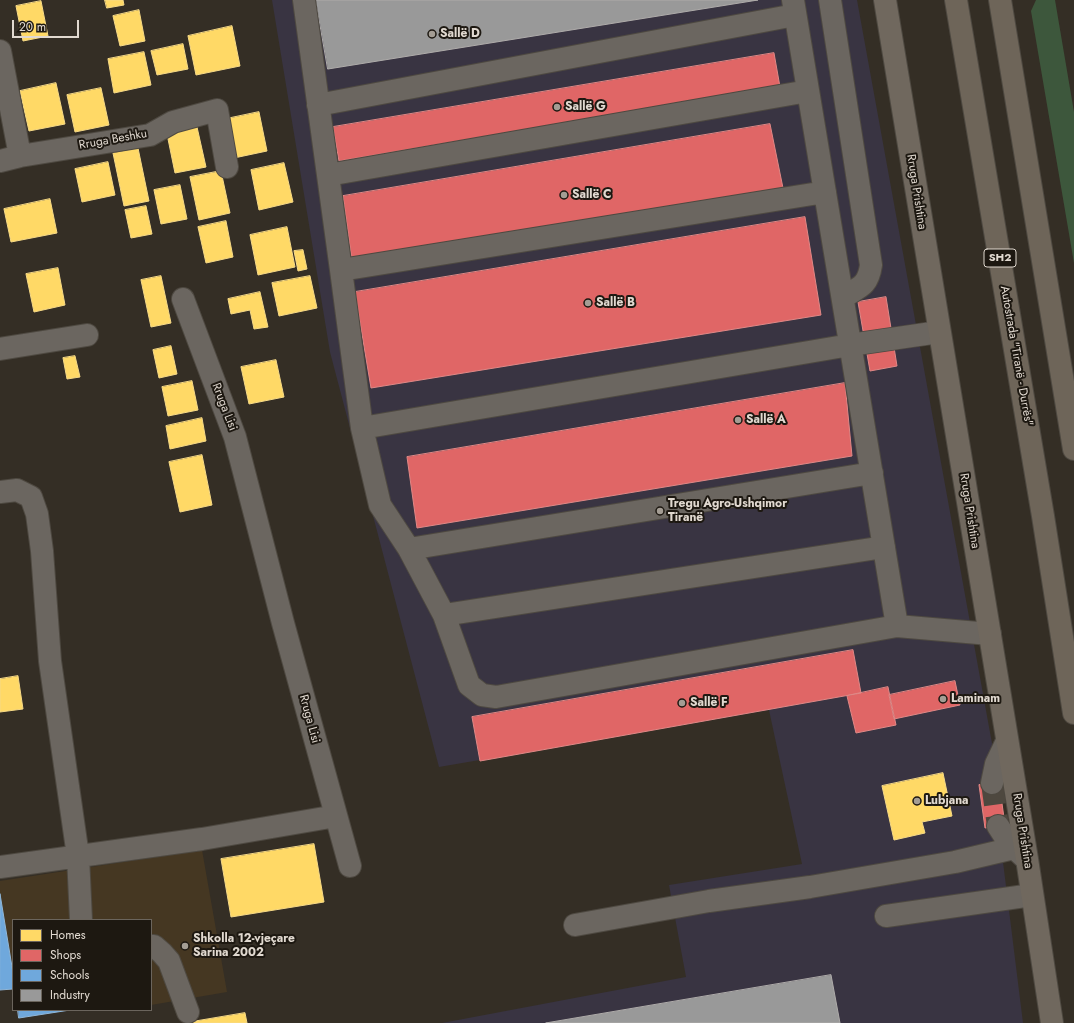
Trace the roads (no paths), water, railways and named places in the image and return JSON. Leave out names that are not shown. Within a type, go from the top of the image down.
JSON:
[{"type":"highway","name":"Autostrada \"Tiranë - Durrës\"","points":[[956,0],[1043,516],[1074,713]]},
{"type":"highway","points":[[1000,0],[1074,449]]},
{"type":"main road","name":"Rruga Prishtina","points":[[885,0],[1007,741],[1020,854],[1032,895],[1052,1023]]},
{"type":"street","points":[[304,0],[362,428],[380,505],[409,549],[444,615],[469,685],[482,695],[496,697],[897,626],[990,634]]},
{"type":"street","points":[[830,0],[856,178],[871,265],[869,276],[864,285],[843,297]]},
{"type":"street","points":[[318,105],[794,8],[897,626]]},
{"type":"street","name":"Rruga Beshku","points":[[0,51],[10,159],[150,134],[173,122],[217,110],[227,168]]},
{"type":"street","points":[[328,175],[808,91]]},
{"type":"street","points":[[341,270],[825,192]]},
{"type":"street","name":"Rruga Lisi","points":[[183,299],[235,437],[283,623],[350,866]]},
{"type":"street","points":[[362,428],[850,345],[940,332]]},
{"type":"street","points":[[0,349],[87,335]]},
{"type":"street","points":[[409,549],[872,473]]},
{"type":"street","points":[[0,492],[17,490],[31,498],[37,514],[42,551],[50,661],[78,856],[81,919]]},
{"type":"street","points":[[444,615],[884,547]]},
{"type":"street","points":[[992,783],[996,764],[1007,741]]},
{"type":"street","points":[[0,867],[202,839],[336,816]]},
{"type":"street","points":[[998,826],[1009,843],[1020,854]]},
{"type":"street","points":[[575,925],[709,901],[810,887],[947,864],[1020,854]]},
{"type":"street","points":[[886,916],[1032,895]]},
{"type":"street","points":[[152,946],[162,953],[169,961],[188,1012]]},
{"type":"tunnel","points":[[992,783],[998,826]]},
{"type":"place","name":"Sallë D","points":[[432,34]]},
{"type":"place","name":"Sallë G","points":[[557,107]]},
{"type":"place","name":"Sallë C","points":[[564,195]]},
{"type":"place","name":"Sallë B","points":[[588,303]]},
{"type":"place","name":"Sallë A","points":[[738,420]]},
{"type":"place","name":"Tregu Agro-Ushqimor Tiranë","points":[[660,511]]},
{"type":"place","name":"Laminam","points":[[943,699]]},
{"type":"place","name":"Sallë F","points":[[682,703]]},
{"type":"place","name":"Lubjana","points":[[917,801]]},
{"type":"place","name":"Shkolla 12-vjeçare Sarina 2002","points":[[185,946]]}]
